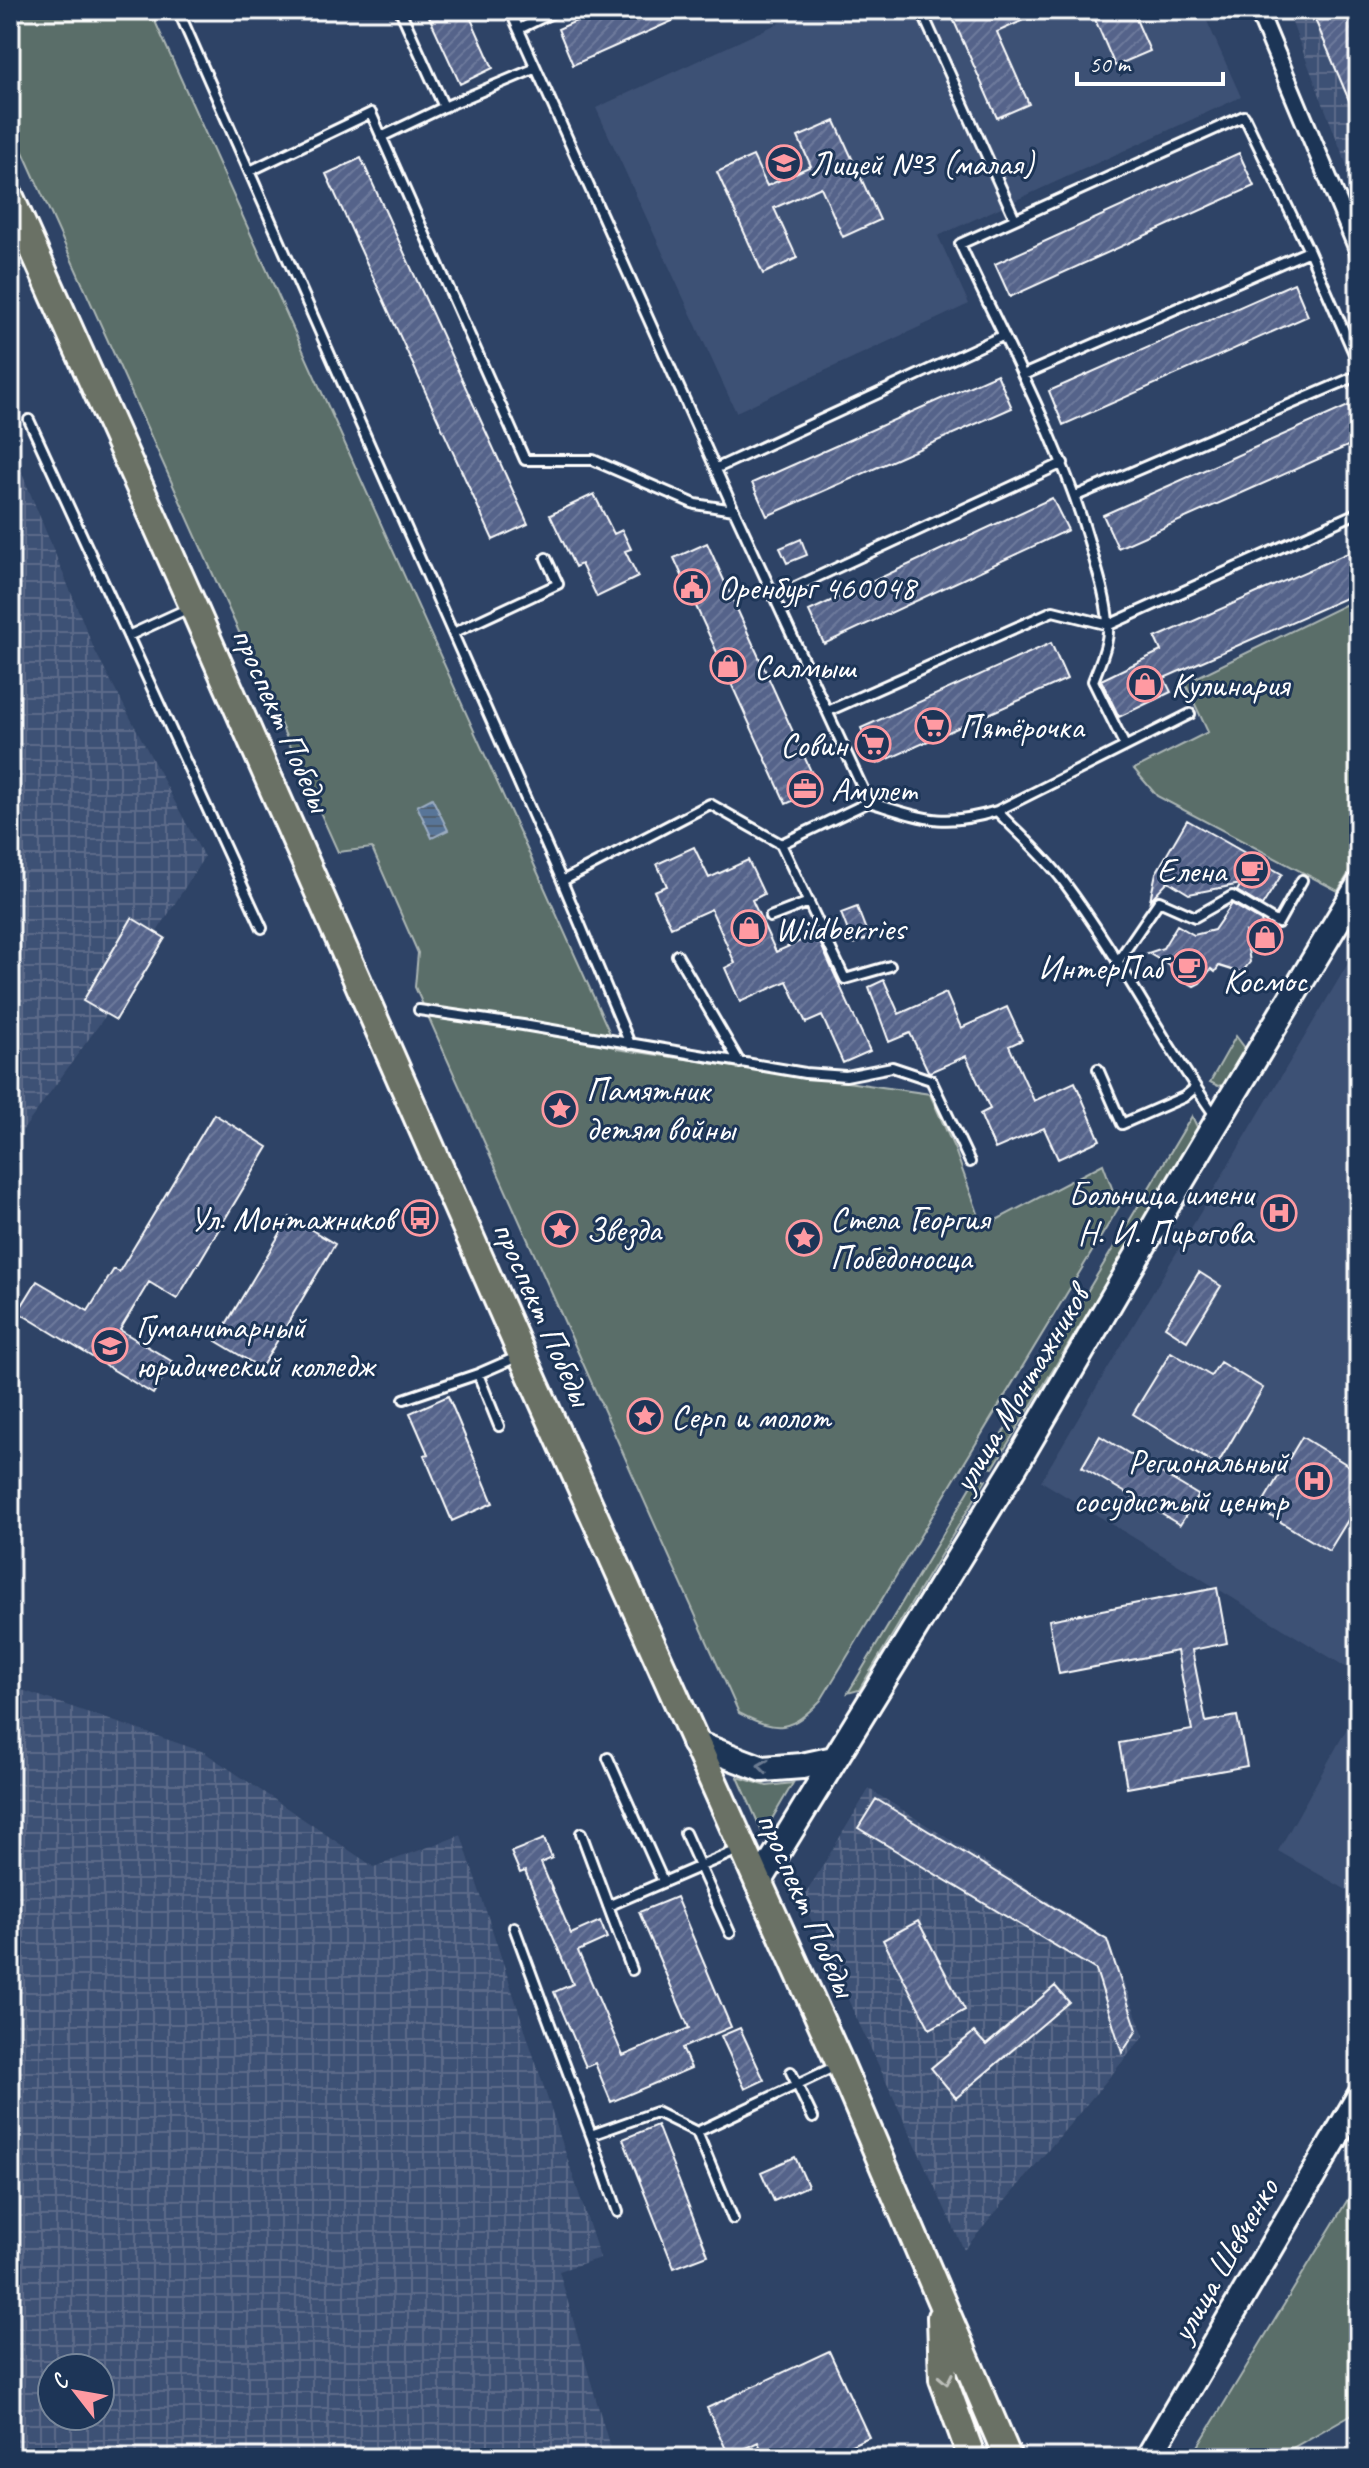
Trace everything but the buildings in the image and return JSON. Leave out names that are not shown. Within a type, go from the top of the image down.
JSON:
[{"type":"main road","name":"проспект Победы","points":[[10,197],[694,1743],[840,2064],[1010,2456]]},
{"type":"main road","name":"улица Монтажников","points":[[758,1884],[1015,1466],[1359,885]]},
{"type":"main road","points":[[694,1743],[763,1769],[802,1766],[834,1759]]},
{"type":"main road","name":"улица Шевченко","points":[[1154,2448],[1359,2097]]},
{"type":"main road","points":[[941,2302],[943,2379],[972,2458]]},
{"type":"main road","points":[[1130,2458],[1154,2448]]},
{"type":"street","points":[[1258,10],[1359,252]]},
{"type":"lane","points":[[178,10],[562,881],[630,1044]]},
{"type":"lane","points":[[400,10],[444,107]]},
{"type":"lane","points":[[510,10],[734,510],[869,802]]},
{"type":"lane","points":[[519,29],[558,10]]},
{"type":"lane","points":[[921,10],[1015,219]]},
{"type":"lane","points":[[381,137],[536,68]]},
{"type":"lane","points":[[250,171],[371,113],[525,460],[593,460],[695,504],[734,510]]},
{"type":"lane","points":[[1125,746],[1093,681],[1109,625],[1076,496],[1023,375],[960,244],[1244,116],[1309,251],[1359,365]]},
{"type":"lane","points":[[1023,375],[1309,251]]},
{"type":"lane","points":[[717,468],[1002,336]]},
{"type":"lane","points":[[1076,496],[1359,375]]},
{"type":"lane","points":[[29,420],[262,928]]},
{"type":"lane","points":[[776,596],[1063,463]]},
{"type":"lane","points":[[828,711],[1053,611],[1109,625],[1359,512]]},
{"type":"lane","points":[[453,633],[558,584],[546,558]]},
{"type":"lane","points":[[128,636],[193,606]]},
{"type":"lane","points":[[781,844],[869,802],[932,821],[967,820],[997,811],[1190,714]]},
{"type":"lane","points":[[562,881],[710,804],[781,844],[845,979],[890,966]]},
{"type":"lane","points":[[997,811],[1062,878],[1218,1120]]},
{"type":"lane","points":[[1118,961],[1159,901],[1195,917],[1232,896],[1278,923],[1302,880]]},
{"type":"lane","points":[[770,917],[809,902]]},
{"type":"lane","points":[[677,955],[740,1063]]},
{"type":"lane","points":[[419,1010],[805,1073],[846,1076],[892,1067],[931,1080],[970,1162]]},
{"type":"lane","points":[[1098,1069],[1122,1124],[1184,1097],[1195,1088]]},
{"type":"lane","points":[[404,1399],[478,1374],[522,1355]]},
{"type":"lane","points":[[478,1374],[499,1426]]},
{"type":"lane","points":[[608,1758],[663,1881]]},
{"type":"lane","points":[[581,1833],[632,1970]]},
{"type":"lane","points":[[685,1833],[730,1933]]},
{"type":"lane","points":[[608,1906],[742,1848]]},
{"type":"lane","points":[[514,1927],[618,2212]]},
{"type":"lane","points":[[697,2132],[840,2064]]},
{"type":"lane","points":[[791,2072],[813,2118]]},
{"type":"lane","points":[[591,2135],[656,2112],[697,2132],[733,2219]]},
{"type":"shaded area","name":"Лицей №3 (малая)","points":[[807,10],[1202,10],[1241,97],[938,236],[969,304],[736,412],[596,108]]},
{"type":"shaded area","points":[[1287,10],[1359,10],[1359,197]]},
{"type":"shaded area","points":[[10,444],[95,651],[204,857],[157,932],[165,938],[116,1020],[106,1015],[10,1148]]},
{"type":"shaded area","points":[[432,798],[448,830],[432,838],[417,806]]},
{"type":"shaded area","name":"Больница имени Н. И. Пирогова","points":[[1359,945],[1359,1675],[1041,1481]]},
{"type":"shaded area","points":[[10,1686],[204,1752],[374,1867],[461,1835],[600,2258],[559,2271],[613,2458],[10,2458]]},
{"type":"shaded area","points":[[1359,1707],[1359,1897],[1278,1851]]},
{"type":"shaded area","points":[[869,1789],[1107,1938],[1144,2036],[964,2250],[802,1900]]},
{"type":"green space","points":[[10,10],[150,10],[617,1049],[930,1094],[955,1150],[983,1227],[1103,1164],[1119,1207],[821,1700],[792,1723],[774,1726],[739,1713],[415,987],[418,953],[372,848],[338,852],[10,123]]},
{"type":"green space","points":[[1359,598],[1359,856],[1338,891],[1157,796],[1134,769],[1208,732],[1185,683]]},
{"type":"green space","points":[[1236,1036],[1245,1048],[1226,1084],[1218,1086],[1210,1082]]},
{"type":"green space","points":[[1192,1116],[1199,1131],[993,1468],[983,1466]]},
{"type":"green space","points":[[977,1477],[986,1480],[859,1690],[848,1693]]},
{"type":"green space","points":[[738,1777],[767,1786],[793,1783],[763,1834]]},
{"type":"green space","points":[[1359,2181],[1359,2410],[1275,2458],[1191,2458]]},
{"type":"place","name":"Лицей №3 (малая)","points":[[784,163]]},
{"type":"place","name":"Оренбург 460048","points":[[692,587]]},
{"type":"place","name":"Салмыш","points":[[728,666]]},
{"type":"place","name":"Кулинария","points":[[1145,684]]},
{"type":"place","name":"Пятёрочка","points":[[933,726]]},
{"type":"place","name":"Совин","points":[[873,744]]},
{"type":"place","name":"Амулет","points":[[805,789]]},
{"type":"place","name":"Елена","points":[[1252,870]]},
{"type":"place","name":"Wildberries","points":[[749,928]]},
{"type":"place","name":"Космос","points":[[1265,937]]},
{"type":"place","name":"ИнтерПаб","points":[[1189,967]]},
{"type":"place","name":"Памятник детям войны","points":[[560,1109]]},
{"type":"place","name":"Больница имени Н. И. Пирогова","points":[[1279,1213]]},
{"type":"place","name":"Ул. Монтажников","points":[[420,1218]]},
{"type":"place","name":"Звезда","points":[[560,1229]]},
{"type":"place","name":"Стела Георгия Победоносца","points":[[804,1238]]},
{"type":"place","name":"Гуманитарный юридический колледж","points":[[110,1346]]},
{"type":"place","name":"Серп и молот","points":[[645,1416]]},
{"type":"place","name":"Региональный сосудистый центр","points":[[1314,1481]]}]
